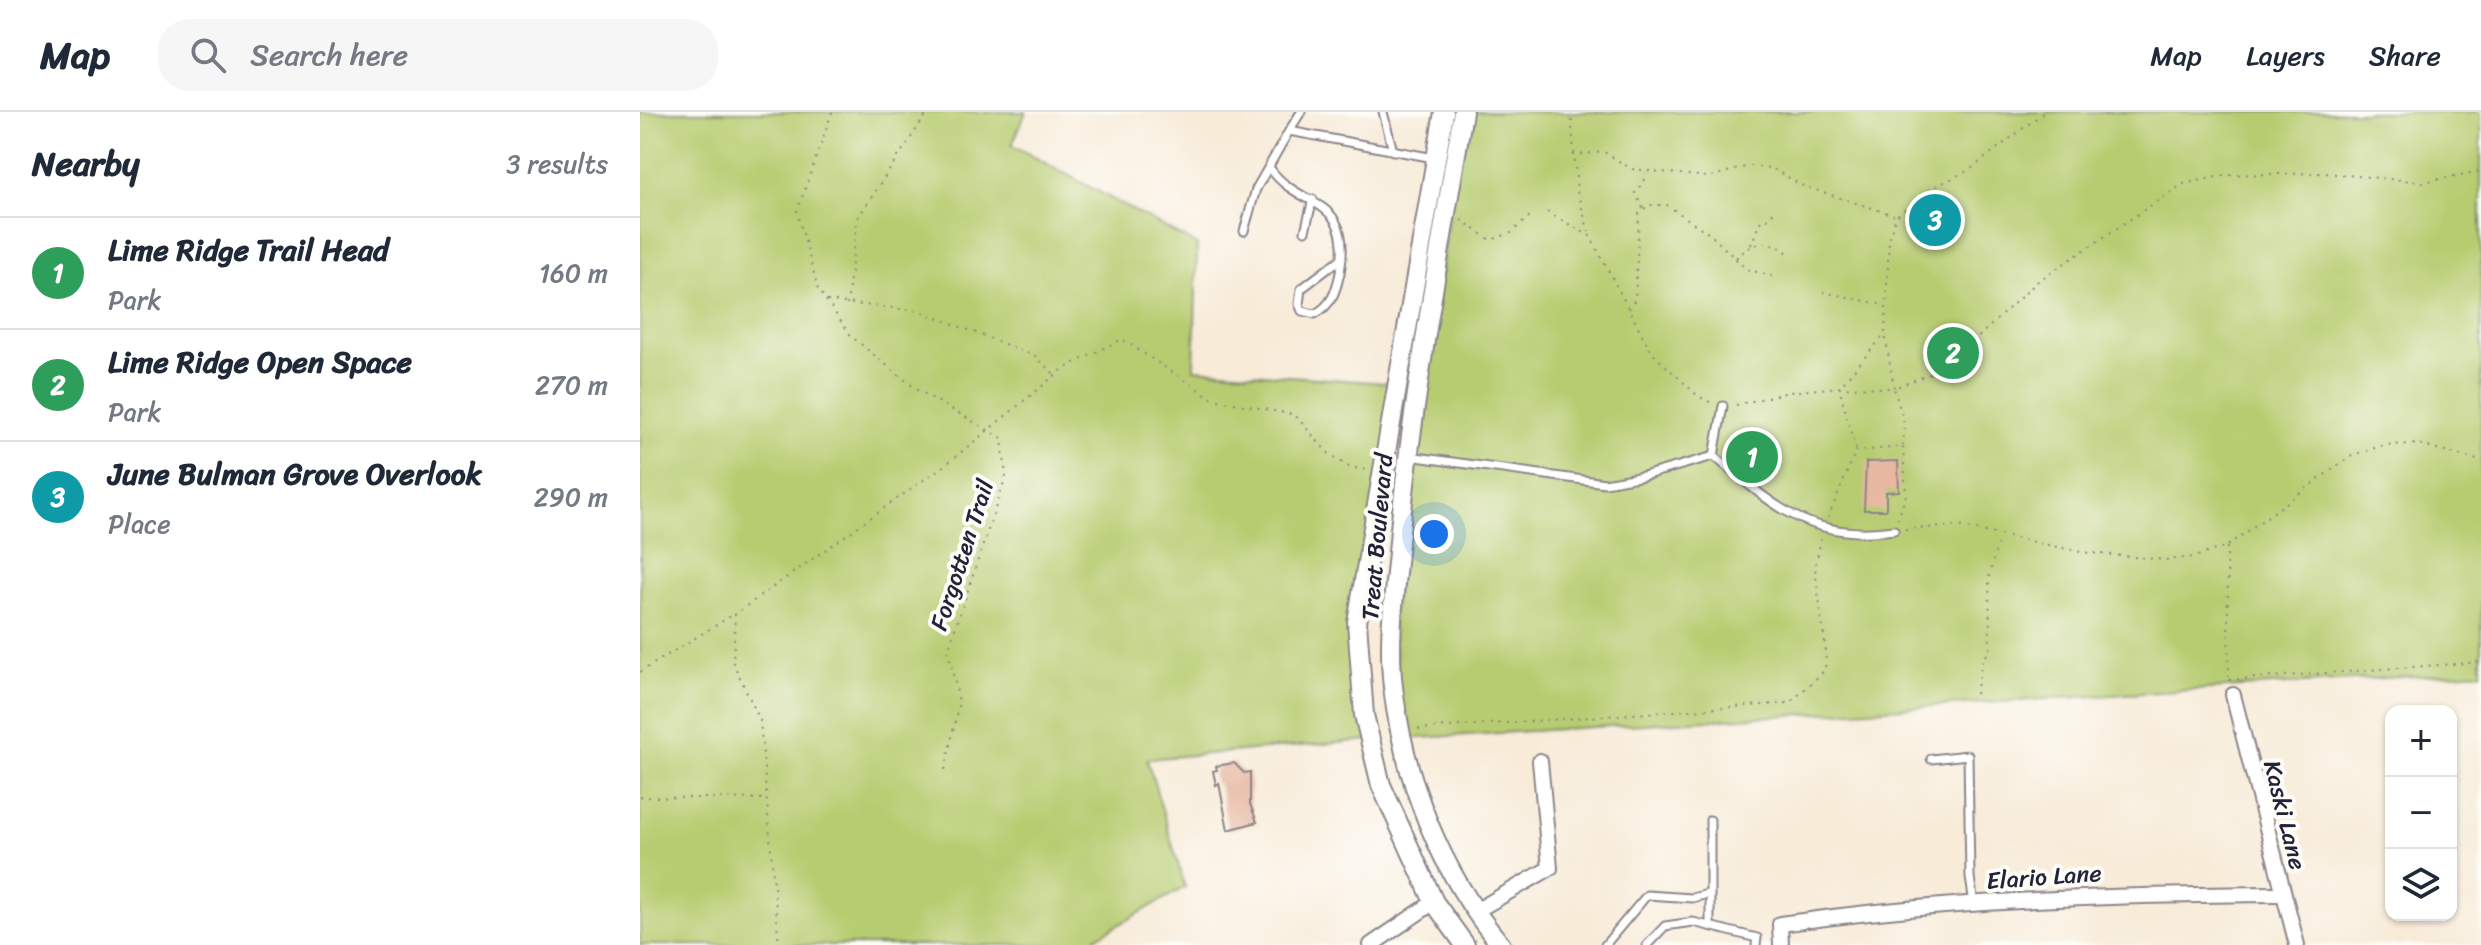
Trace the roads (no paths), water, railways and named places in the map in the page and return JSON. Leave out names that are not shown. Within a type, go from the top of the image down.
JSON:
[{"type":"main road","name":"Treat Boulevard","points":[[1444,112],[1357,622],[1364,715],[1381,785],[1434,902],[1465,945]]},
{"type":"main road","name":"Treat Boulevard","points":[[1463,112],[1408,455],[1392,620],[1393,686],[1410,773],[1426,819],[1477,916],[1501,945]]},
{"type":"main road","points":[[1477,916],[1488,945]]},
{"type":"street","name":"Kaski Lane","points":[[2233,695],[2297,945]]},
{"type":"street","points":[[1477,916],[1550,868],[1540,761]]},
{"type":"street","name":"Elario Lane","points":[[1781,945],[1780,924],[1807,920],[2112,895],[2282,894]]},
{"type":"street","points":[[1371,945],[1434,902]]},
{"type":"lane","points":[[1244,231],[1256,189],[1301,112]]},
{"type":"lane","points":[[1383,112],[1393,151]]},
{"type":"lane","points":[[1289,131],[1436,159]]},
{"type":"lane","points":[[1269,167],[1278,181],[1313,199],[1329,211],[1337,223],[1342,258],[1334,297],[1325,309],[1315,314],[1302,311],[1299,304],[1301,289],[1342,258]]},
{"type":"lane","points":[[1305,231],[1313,199]]},
{"type":"lane","points":[[1714,456],[1723,406]]},
{"type":"lane","points":[[1408,455],[1605,483],[1714,456]]},
{"type":"lane","points":[[1714,456],[1781,511],[1823,528],[1861,535],[1894,530]]},
{"type":"lane","points":[[1931,759],[1968,755],[1970,877],[1974,904]]},
{"type":"lane","points":[[1710,820],[1710,926]]},
{"type":"lane","points":[[1605,945],[1647,895],[1692,898],[1708,894]]},
{"type":"lane","points":[[1647,945],[1665,926],[1693,922],[1757,938],[1756,945]]},
{"type":"place","name":"June Bulman Grove Overlook","points":[[1935,220]]},
{"type":"place","name":"Lime Ridge Open Space","points":[[1953,353]]},
{"type":"place","name":"Lime Ridge Trail Head","points":[[1752,457]]}]
